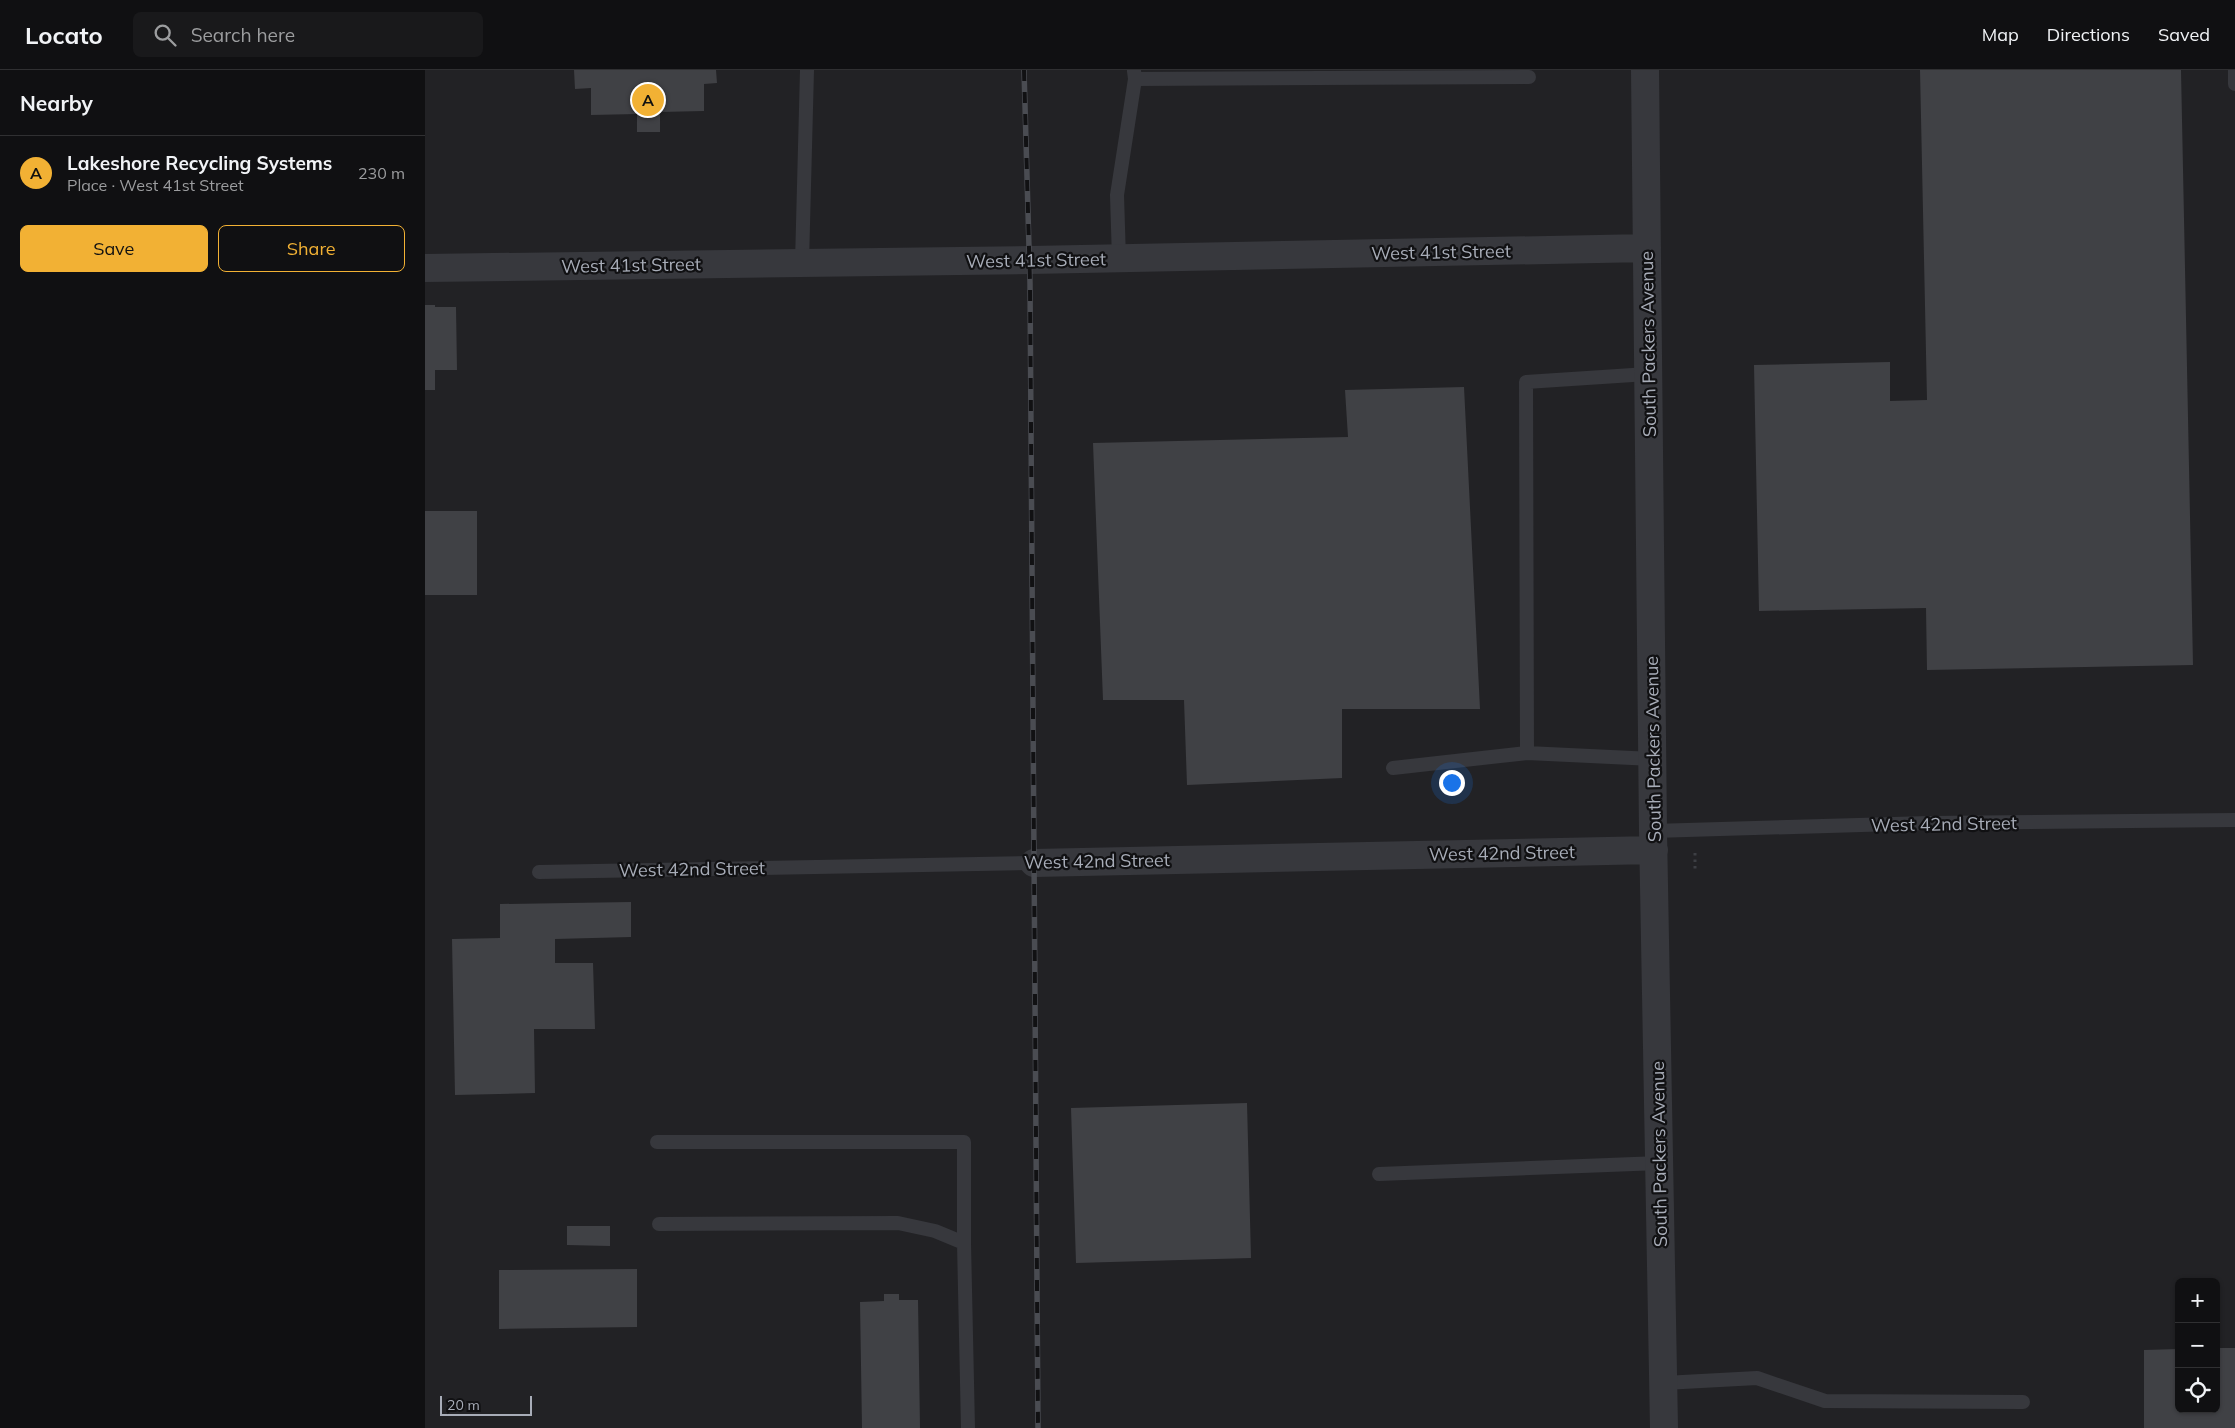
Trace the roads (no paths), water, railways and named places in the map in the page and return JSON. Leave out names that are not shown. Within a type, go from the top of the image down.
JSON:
[{"type":"street","name":"South Packers Avenue","points":[[1645,70],[1654,841],[1664,1428]]},
{"type":"street","name":"West 41st Street","points":[[425,268],[1119,259],[1647,248]]},
{"type":"street","name":"West 42nd Street","points":[[1034,862],[1654,841]]},
{"type":"lane","points":[[802,263],[807,70]]},
{"type":"lane","points":[[2235,70],[2235,84]]},
{"type":"lane","points":[[1119,259],[1117,195],[1135,74],[1529,77]]},
{"type":"lane","points":[[1527,752],[1526,382],[1648,374]]},
{"type":"lane","points":[[1393,768],[1527,752],[1653,759]]},
{"type":"lane","name":"West 42nd Street","points":[[1654,841],[1929,823],[2235,820]]},
{"type":"lane","name":"West 42nd Street","points":[[539,872],[1034,862]]},
{"type":"lane","points":[[657,1142],[964,1142],[968,1428]]},
{"type":"lane","points":[[1379,1174],[1660,1163]]},
{"type":"lane","points":[[659,1224],[898,1223],[935,1231],[964,1243]]},
{"type":"lane","points":[[1663,1383],[1757,1378],[1825,1401],[2023,1402]]},
{"type":"railway","points":[[1024,70],[1030,283],[1038,1428]]},
{"type":"place","name":"Lakeshore Recycling Systems","points":[[648,100]]}]
